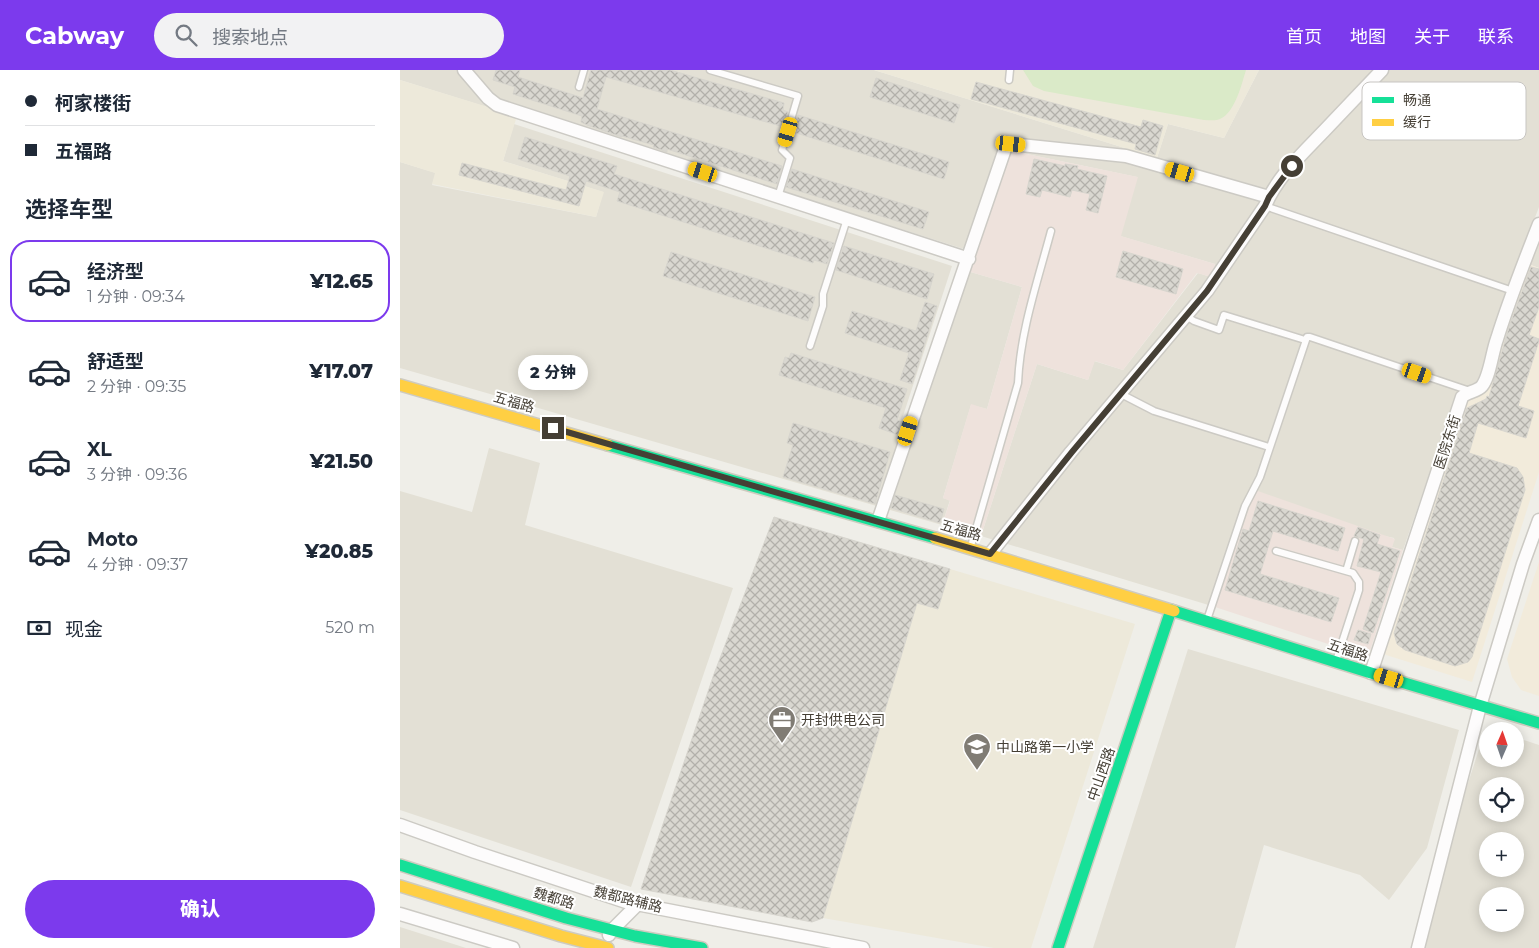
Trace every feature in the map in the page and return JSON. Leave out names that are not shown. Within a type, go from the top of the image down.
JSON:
[{"type":"street","points":[[464,70],[488,98],[497,105],[969,259]]},
{"type":"street","points":[[1371,82],[1382,70]]},
{"type":"street","points":[[990,554],[1207,291],[1282,178],[1302,154],[1362,91]]},
{"type":"street","points":[[878,521],[1006,146],[1011,144],[1126,156],[1267,202]]},
{"type":"street","name":"医院东街","points":[[1371,672],[1462,397],[1470,391],[1478,390],[1486,378],[1513,291],[1539,224]]},
{"type":"street","name":"五福路","points":[[400,385],[970,548],[1539,723]]},
{"type":"street","points":[[1418,948],[1480,706],[1523,564],[1539,520]]},
{"type":"street","name":"中山西路","points":[[1058,948],[1172,610]]},
{"type":"street","name":"魏都路辅路","points":[[400,825],[484,856],[626,902],[864,948]]},
{"type":"street","name":"魏都路","points":[[400,865],[566,918],[612,930],[702,948]]},
{"type":"street","points":[[400,886],[604,948],[612,930],[638,904]]},
{"type":"street","points":[[400,914],[513,948]]},
{"type":"lane","points":[[579,87],[584,70]]},
{"type":"lane","points":[[710,70],[798,96],[782,150],[790,158],[778,197]]},
{"type":"lane","points":[[1009,80],[1010,70]]},
{"type":"lane","points":[[1267,202],[1513,291]]},
{"type":"lane","points":[[810,346],[823,306],[823,294],[847,219]]},
{"type":"lane","points":[[970,548],[1018,383],[1019,363],[1031,306],[1051,231]]},
{"type":"lane","points":[[1186,316],[1219,330],[1224,315],[1305,340]]},
{"type":"lane","points":[[1207,621],[1245,506],[1260,477],[1305,340],[1310,336],[1470,391]]},
{"type":"lane","points":[[1121,394],[1154,411],[1270,447]]},
{"type":"lane","points":[[1346,571],[1355,542]]},
{"type":"lane","points":[[1276,551],[1353,573],[1358,578],[1359,590],[1336,661]]},
{"type":"shaded area","points":[[400,70],[874,70],[1157,158],[1168,124],[1224,138],[1259,70],[1539,70],[1539,207],[1513,275],[1480,381],[1472,386],[1460,385],[1403,550],[1392,547],[1394,538],[1247,507],[1215,607],[981,536],[1037,364],[1088,380],[1094,361],[1123,370],[1198,273],[1211,277],[1215,264],[1120,236],[1137,177],[998,148],[964,249],[496,100],[493,109],[400,80]]},
{"type":"shaded area","points":[[874,70],[1259,70],[1224,138],[1168,124],[1157,158]]},
{"type":"shaded area","points":[[400,80],[517,116],[503,161],[604,192],[596,217],[432,184],[435,173],[400,162]]},
{"type":"shaded area","points":[[514,124],[952,266],[902,419],[912,429],[967,271],[1022,287],[987,409],[971,405],[943,498],[950,500],[942,525],[400,368],[400,162],[436,173],[432,185],[596,217],[603,192],[503,161]]},
{"type":"shaded area","points":[[1008,150],[1138,177],[1121,236],[1215,264],[1211,277],[1197,273],[1123,370],[1095,361],[1088,380],[1037,364],[981,536],[942,525],[950,501],[943,498],[971,404],[987,409],[1022,287],[967,271]]},
{"type":"shaded area","points":[[1539,238],[1539,268],[1528,264]]},
{"type":"shaded area","points":[[1528,264],[1539,268],[1539,472],[1472,682],[1383,654],[1462,405],[1484,392]]},
{"type":"shaded area","points":[[489,448],[540,463],[525,525],[733,588],[631,887],[400,810],[400,491],[472,512]]},
{"type":"shaded area","points":[[1255,490],[1395,539],[1392,547],[1403,550],[1368,657],[1215,607],[1247,507]]},
{"type":"shaded area","points":[[1539,562],[1539,696],[1521,690],[1512,677],[1507,659]]},
{"type":"shaded area","name":"中山路第一小学","points":[[950,569],[1135,624],[1031,948],[994,948],[823,918],[917,603],[938,609]]},
{"type":"shaded area","points":[[1188,649],[1459,730],[1427,848],[1389,900],[1360,875],[1264,845],[1235,948],[1093,948]]},
{"type":"shaded area","points":[[1524,740],[1539,745],[1539,948],[1424,948],[1458,814],[1479,749],[1479,768],[1524,768]]},
{"type":"shaded area","points":[[400,927],[466,948],[400,948]]},
{"type":"green space","points":[[1023,70],[1246,70],[1240,90],[1230,111],[1220,119],[1204,120],[1044,91],[1033,86]]},
{"type":"building","points":[[496,70],[520,70],[518,77],[583,98],[591,70],[670,70],[784,103],[783,110],[788,112],[784,127],[606,77],[597,109],[782,166],[777,184],[667,149],[667,152],[653,147],[654,145],[587,125],[581,122],[582,116],[513,94],[515,87],[493,80]]},
{"type":"building","points":[[876,78],[960,105],[954,123],[870,97]]},
{"type":"building","points":[[976,82],[1141,127],[1143,120],[1163,126],[1155,155],[1135,149],[1136,144],[971,99]]},
{"type":"building","points":[[798,115],[949,162],[944,179],[793,132]]},
{"type":"building","points":[[525,137],[617,166],[614,174],[834,243],[827,264],[814,260],[813,263],[617,201],[620,192],[586,181],[579,206],[459,175],[462,163],[566,190],[570,176],[518,159]]},
{"type":"building","points":[[1034,159],[1065,166],[1065,164],[1078,166],[1077,169],[1107,176],[1098,213],[1086,210],[1090,194],[1072,190],[1070,197],[1042,190],[1040,197],[1026,194]]},
{"type":"building","points":[[792,169],[929,212],[923,229],[786,187]]},
{"type":"building","points":[[844,246],[934,274],[927,299],[836,270]]},
{"type":"building","points":[[1123,251],[1183,269],[1176,294],[1116,277]]},
{"type":"building","points":[[671,252],[815,297],[808,321],[663,276]]},
{"type":"building","points":[[1531,267],[1539,269],[1539,307],[1529,335],[1539,339],[1539,341],[1518,406],[1534,411],[1526,438],[1478,423],[1469,453],[1517,468],[1523,477],[1525,490],[1472,657],[1468,662],[1455,666],[1405,650],[1397,644],[1394,633],[1467,408],[1486,399],[1487,396],[1489,397],[1509,327]]},
{"type":"building","points":[[925,302],[937,306],[912,384],[900,380],[909,353],[845,333],[852,311],[916,331]]},
{"type":"building","points":[[791,353],[907,389],[897,420],[902,422],[898,435],[879,428],[886,408],[779,375],[785,357],[789,358]]},
{"type":"building","points":[[793,423],[890,452],[875,504],[783,477],[793,445],[787,443]]},
{"type":"building","points":[[895,495],[944,509],[940,523],[891,508]]},
{"type":"building","points":[[1258,501],[1345,528],[1338,551],[1273,531],[1260,574],[1339,598],[1331,622],[1225,590],[1243,529],[1249,531]]},
{"type":"building","name":"开封供电公司","points":[[774,517],[950,569],[938,609],[917,603],[823,918],[812,922],[641,889],[714,674]]},
{"type":"building","points":[[1358,527],[1380,535],[1377,544],[1400,551],[1373,633],[1363,629],[1381,572],[1357,566],[1364,539],[1354,536]]},
{"type":"building","points":[[1358,630],[1371,634],[1368,644],[1354,640]]},
{"type":"traffic: fast","points":[[608,445],[935,538]]},
{"type":"traffic: fast","points":[[1058,948],[1171,610]]},
{"type":"traffic: fast","points":[[1174,611],[1539,723]]},
{"type":"traffic: fast","points":[[400,865],[566,918],[635,936],[702,948]]},
{"type":"traffic: slow","points":[[400,385],[608,445]]},
{"type":"traffic: slow","points":[[935,538],[1174,611]]},
{"type":"traffic: slow","points":[[400,886],[561,936],[608,948]]},
{"type":"place","name":"开封供电公司","points":[[782,744]]},
{"type":"place","name":"中山路第一小学","points":[[977,771]]},
{"type":"route","points":[[553,428],[990,554],[1072,452],[1207,291],[1265,206],[1269,197],[1292,166]]}]
